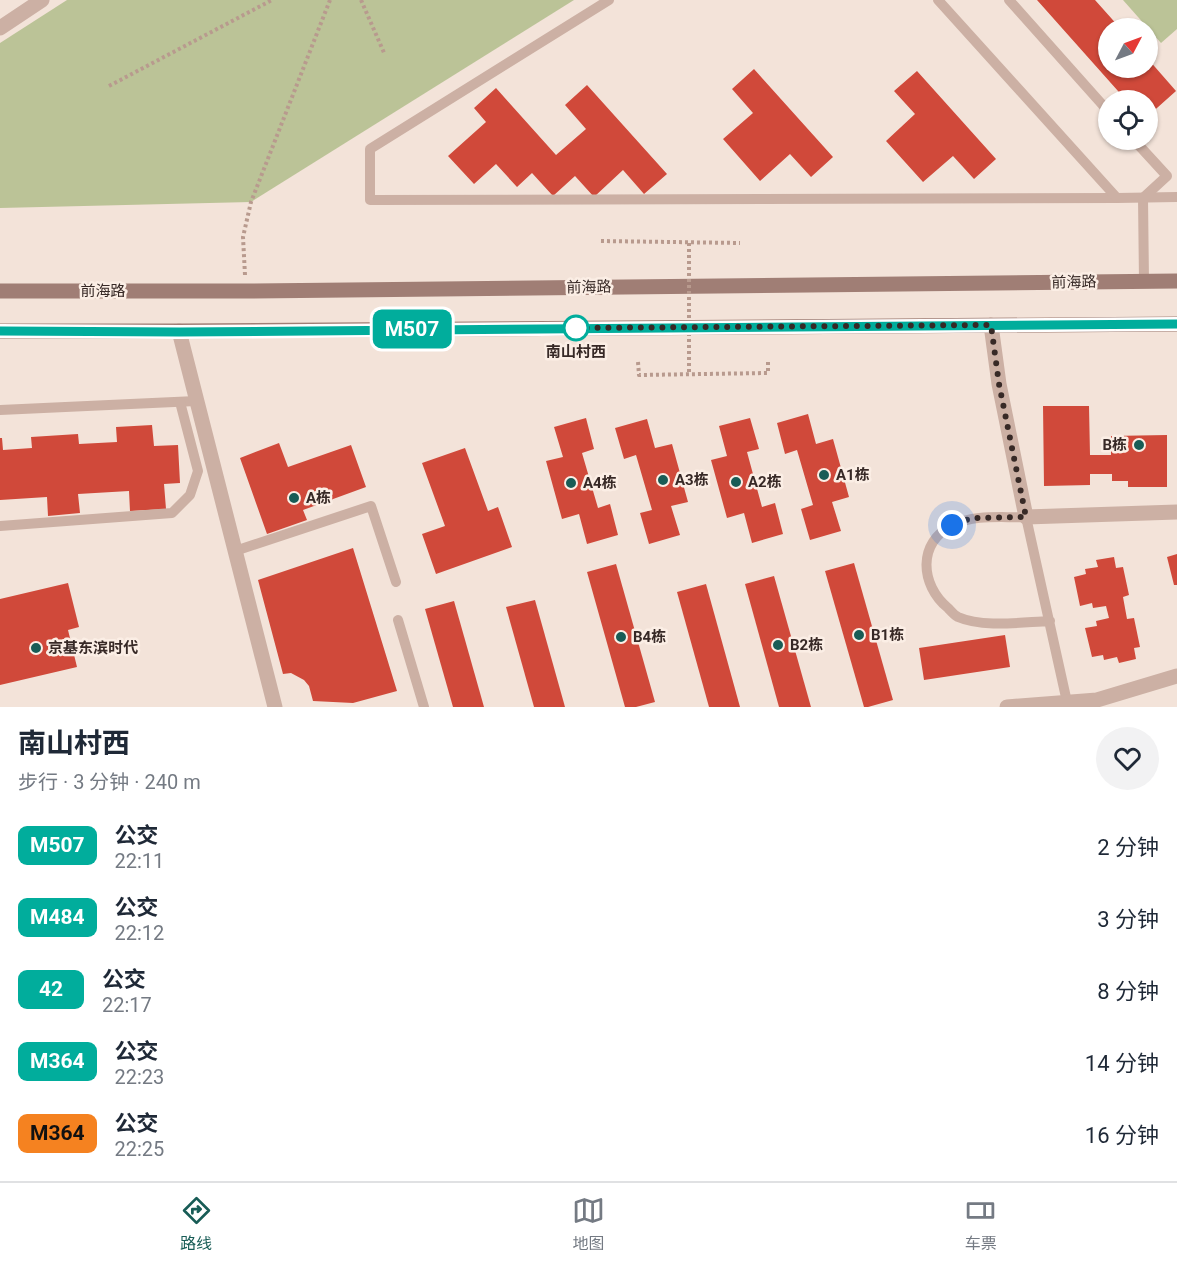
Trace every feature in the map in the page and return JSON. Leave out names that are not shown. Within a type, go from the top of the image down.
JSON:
[{"type":"main road","name":"前海路","points":[[0,291],[246,291],[1177,281]]},
{"type":"main road","points":[[0,331],[179,332],[1177,324]]},
{"type":"street","points":[[0,28],[42,0]]},
{"type":"street","points":[[991,325],[999,384],[1026,517],[1177,512]]},
{"type":"street","points":[[179,332],[274,707]]},
{"type":"street","points":[[1006,707],[1068,702],[1098,703],[1177,676]]},
{"type":"lane","points":[[609,0],[369,149],[370,200],[1177,197]]},
{"type":"lane","points":[[938,0],[1117,198]]},
{"type":"lane","points":[[1009,0],[1098,100]]},
{"type":"lane","points":[[1143,150],[1167,176],[1143,198],[1144,281]]},
{"type":"lane","points":[[0,410],[196,401]]},
{"type":"lane","points":[[0,526],[172,513],[190,495],[198,471],[180,402]]},
{"type":"lane","points":[[235,551],[371,506],[396,582]]},
{"type":"lane","points":[[1050,621],[978,622],[957,616],[940,602],[929,586],[926,569],[927,552],[937,536],[952,525],[972,518],[1026,517],[1050,621],[1068,702]]},
{"type":"lane","points":[[398,620],[424,707]]},
{"type":"path","points":[[109,86],[272,0]]},
{"type":"path","points":[[246,291],[243,237],[251,201],[330,0]]},
{"type":"path","points":[[361,0],[385,55]]},
{"type":"path","points":[[601,241],[740,243]]},
{"type":"path","points":[[689,243],[689,374]]},
{"type":"path","points":[[638,362],[639,375],[768,373],[768,360]]},
{"type":"green space","points":[[67,0],[574,0],[251,202],[0,208],[0,43]]},
{"type":"green space","points":[[1123,0],[1177,0],[1177,29],[1161,43],[1158,40],[1158,18],[1139,18]]},
{"type":"building","points":[[1037,0],[1095,0],[1111,18],[1098,18],[1098,69]]},
{"type":"building","points":[[754,69],[833,157],[811,177],[790,154],[760,181],[723,139],[753,113],[732,89]]},
{"type":"building","points":[[1158,70],[1176,91],[1158,107],[1158,90],[1117,90],[1106,78],[1158,78]]},
{"type":"building","points":[[917,71],[996,159],[974,179],[953,156],[923,182],[886,141],[915,114],[894,91]]},
{"type":"building","points":[[587,85],[667,174],[644,194],[623,170],[594,197],[575,176],[553,196],[532,173],[517,187],[496,164],[474,184],[448,156],[486,122],[474,108],[496,88],[556,155],[586,129],[565,105]]},
{"type":"building","name":"B栋","points":[[1043,406],[1089,406],[1090,455],[1111,455],[1111,436],[1167,435],[1167,487],[1128,487],[1128,481],[1112,481],[1112,474],[1090,474],[1090,485],[1044,486]]},
{"type":"building","name":"A1栋","points":[[808,414],[816,444],[833,439],[849,497],[832,502],[841,531],[810,540],[801,509],[813,505],[797,450],[785,454],[777,423]]},
{"type":"building","name":"A4栋","points":[[586,418],[594,449],[582,453],[598,508],[610,504],[618,535],[587,544],[579,514],[562,519],[546,461],[563,457],[554,427]]},
{"type":"building","name":"A2栋","points":[[750,418],[759,449],[747,452],[762,507],[775,503],[783,534],[752,543],[744,513],[727,518],[711,460],[727,456],[719,426]]},
{"type":"building","name":"A3栋","points":[[647,419],[655,448],[672,444],[688,502],[671,506],[680,535],[649,544],[640,513],[652,510],[636,455],[624,459],[615,428]]},
{"type":"building","points":[[152,425],[154,446],[178,445],[180,483],[164,484],[166,509],[130,511],[129,491],[78,494],[80,513],[48,516],[47,497],[0,500],[0,438],[2,438],[3,450],[32,448],[31,437],[78,434],[79,444],[117,442],[116,427]]},
{"type":"building","name":"A栋","points":[[279,443],[288,467],[351,445],[366,487],[303,510],[307,520],[267,534],[240,458]]},
{"type":"building","points":[[465,448],[488,511],[498,507],[512,547],[436,574],[422,534],[445,526],[422,463]]},
{"type":"building","points":[[353,548],[397,691],[353,703],[313,701],[309,686],[304,680],[291,673],[283,674],[258,580]]},
{"type":"building","points":[[1177,554],[1177,585],[1174,585],[1167,557]]},
{"type":"building","points":[[1114,557],[1116,568],[1123,567],[1129,595],[1123,597],[1127,619],[1134,618],[1140,647],[1134,648],[1136,659],[1119,663],[1117,657],[1104,660],[1103,655],[1092,657],[1085,628],[1097,626],[1096,621],[1109,618],[1106,606],[1093,608],[1092,603],[1080,606],[1074,577],[1086,574],[1085,569],[1098,567],[1096,560]]},
{"type":"building","name":"B1栋","points":[[854,563],[893,700],[868,707],[864,707],[825,571]]},
{"type":"building","name":"B4栋","points":[[616,564],[655,702],[636,707],[625,707],[587,572]]},
{"type":"building","name":"B2栋","points":[[774,576],[811,707],[779,707],[745,584]]},
{"type":"building","name":"京基东滨时代","points":[[68,583],[79,627],[68,630],[77,667],[0,685],[0,599]]},
{"type":"building","points":[[706,584],[740,707],[709,707],[677,592]]},
{"type":"building","points":[[535,600],[565,707],[534,707],[506,607]]},
{"type":"building","points":[[454,601],[484,707],[453,707],[425,609]]},
{"type":"building","points":[[1005,635],[1010,667],[924,680],[919,648]]},
{"type":"bus line","name":"M507","points":[[0,331],[179,332],[1177,324]]},
{"type":"place","name":"南山村西","points":[[576,328]]},
{"type":"place","name":"B栋","points":[[1139,445]]},
{"type":"place","name":"A1栋","points":[[824,475]]},
{"type":"place","name":"A3栋","points":[[663,480]]},
{"type":"place","name":"A2栋","points":[[736,482]]},
{"type":"place","name":"A4栋","points":[[571,483]]},
{"type":"place","name":"A栋","points":[[294,498]]},
{"type":"place","name":"B1栋","points":[[859,635]]},
{"type":"place","name":"B4栋","points":[[621,637]]},
{"type":"place","name":"B2栋","points":[[778,645]]},
{"type":"place","name":"京基东滨时代","points":[[36,648]]},
{"type":"route","points":[[576,328],[991,325],[999,384],[1026,517],[972,518],[952,525]]}]
